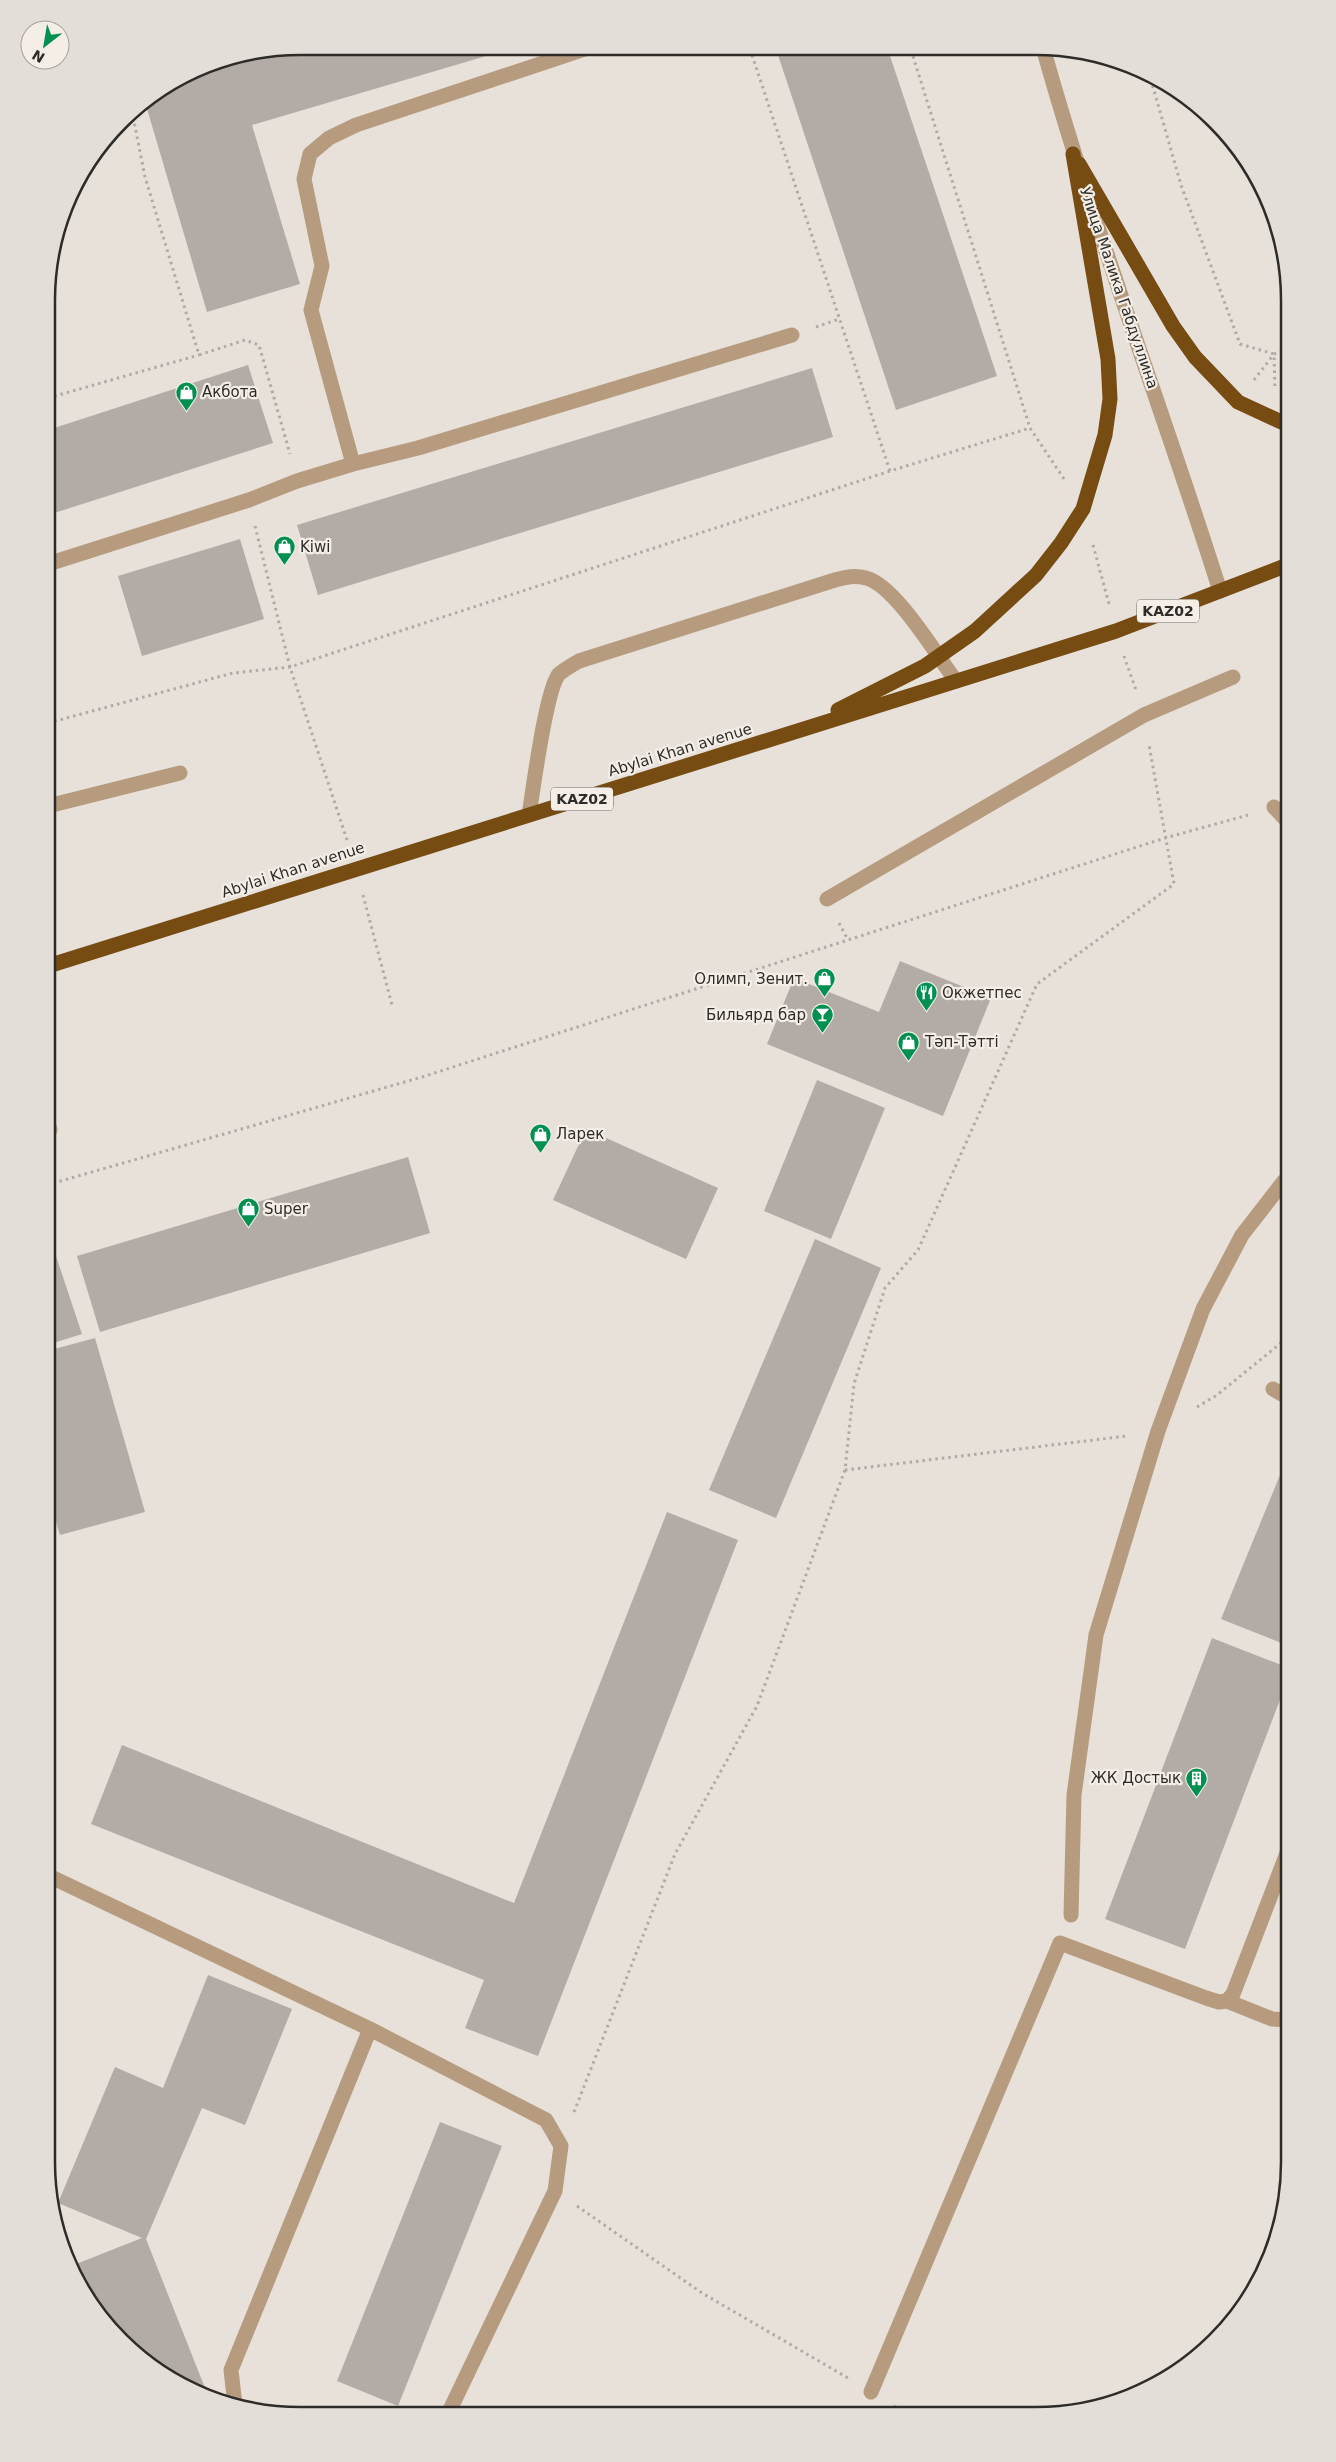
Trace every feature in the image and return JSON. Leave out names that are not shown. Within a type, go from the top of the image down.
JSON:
[{"type":"highway","points":[[1073,154],[1172,326],[1195,357],[1238,402],[1281,422]]},
{"type":"highway","points":[[801,730],[938,657],[975,631],[1036,575],[1061,543],[1083,509],[1105,435],[1110,399],[1108,359],[1073,154]]},
{"type":"highway","name":"Abylai Khan avenue","points":[[55,964],[1116,631],[1281,567]]},
{"type":"street","points":[[353,464],[311,310],[322,266],[304,180],[310,154],[329,138],[356,125],[567,55]]},
{"type":"street","name":"Улица Малика Габдуллина","points":[[1045,56],[1073,154],[1199,523],[1220,591]]},
{"type":"street","points":[[55,562],[249,500],[298,481],[353,464],[418,448],[792,335]]},
{"type":"street","points":[[529,815],[554,684],[559,675],[579,662],[850,576],[866,578],[891,594],[956,681]]},
{"type":"street","points":[[826,899],[1144,715],[1232,677]]},
{"type":"street","points":[[55,804],[180,773]]},
{"type":"street","points":[[1274,808],[1281,815]]},
{"type":"street","points":[[1071,1916],[1074,1795],[1096,1635],[1158,1431],[1203,1309],[1242,1235],[1281,1185]]},
{"type":"street","points":[[1273,1389],[1281,1394]]},
{"type":"street","points":[[1227,2001],[1233,1994],[1281,1869]]},
{"type":"street","points":[[55,1879],[370,2029],[546,2120],[561,2146],[555,2191],[451,2407]]},
{"type":"street","points":[[871,2392],[1060,1943],[1206,1998],[1219,2002],[1227,2001],[1272,2019],[1281,2020]]},
{"type":"street","points":[[234,2398],[232,2370],[370,2029]]},
{"type":"path","points":[[752,55],[890,471]]},
{"type":"path","points":[[561,2146],[676,1854],[757,1706],[845,1470],[854,1384],[885,1288],[918,1250],[1037,984],[1174,884],[1144,715],[1116,631],[1083,509],[1030,428],[913,55]]},
{"type":"path","points":[[1152,85],[1181,185],[1240,344],[1274,354]]},
{"type":"path","points":[[134,121],[145,177],[199,355]]},
{"type":"path","points":[[55,396],[245,340],[259,345],[298,481]]},
{"type":"path","points":[[1238,402],[1274,354],[1281,351]]},
{"type":"path","points":[[55,721],[233,672],[290,667],[890,471],[1030,428]]},
{"type":"path","points":[[249,500],[290,667],[356,868],[392,1006]]},
{"type":"path","points":[[55,1183],[422,1078],[1165,838],[1274,808]]},
{"type":"path","points":[[845,1470],[1158,1431],[1217,1395],[1281,1343]]},
{"type":"path","points":[[555,2191],[702,2293],[897,2407]]},
{"type":"building","points":[[300,55],[489,55],[252,125],[300,284],[207,312],[147,109],[164,96],[192,80],[237,63],[268,57]]},
{"type":"building","points":[[778,55],[890,55],[997,376],[896,410]]},
{"type":"building","points":[[248,365],[273,443],[55,513],[55,428]]},
{"type":"building","points":[[812,368],[833,437],[318,595],[297,525]]},
{"type":"building","points":[[240,539],[264,619],[142,656],[118,576]]},
{"type":"building","points":[[900,961],[991,998],[943,1116],[767,1044],[794,978],[879,1012]]},
{"type":"building","points":[[817,1080],[885,1108],[831,1239],[764,1211]]},
{"type":"building","points":[[586,1129],[718,1188],[686,1259],[553,1200]]},
{"type":"building","points":[[408,1157],[430,1233],[100,1332],[77,1256]]},
{"type":"building","points":[[815,1239],[881,1268],[776,1518],[709,1490]]},
{"type":"building","points":[[55,1253],[82,1334],[55,1342]]},
{"type":"building","points":[[95,1338],[145,1512],[60,1535],[55,1518],[55,1349]]},
{"type":"building","points":[[1281,1473],[1281,1643],[1221,1619]]},
{"type":"building","points":[[667,1512],[738,1540],[538,2056],[465,2028],[484,1980],[91,1824],[122,1745],[514,1903]]},
{"type":"building","name":"ЖК Достык","points":[[1212,1638],[1281,1665],[1281,1697],[1185,1949],[1105,1919]]},
{"type":"building","points":[[208,1975],[292,2009],[245,2125],[202,2108],[146,2239],[205,2388],[164,2366],[127,2335],[96,2298],[77,2264],[142,2238],[58,2202],[115,2067],[163,2088]]},
{"type":"building","points":[[440,2122],[502,2146],[398,2406],[337,2381]]},
{"type":"place","name":"Акбота","points":[[186,411]]},
{"type":"place","name":"Kiwi","points":[[284,566]]},
{"type":"place","name":"Олимп, Зенит.","points":[[824,998]]},
{"type":"place","name":"Окжетпес","points":[[926,1012]]},
{"type":"place","name":"Бильярд бар","points":[[822,1034]]},
{"type":"place","name":"Тәп-Тәтті","points":[[909,1061]]},
{"type":"place","name":"Ларек","points":[[540,1153]]},
{"type":"place","name":"Super","points":[[248,1228]]},
{"type":"place","name":"ЖК Достык","points":[[1197,1797]]}]
